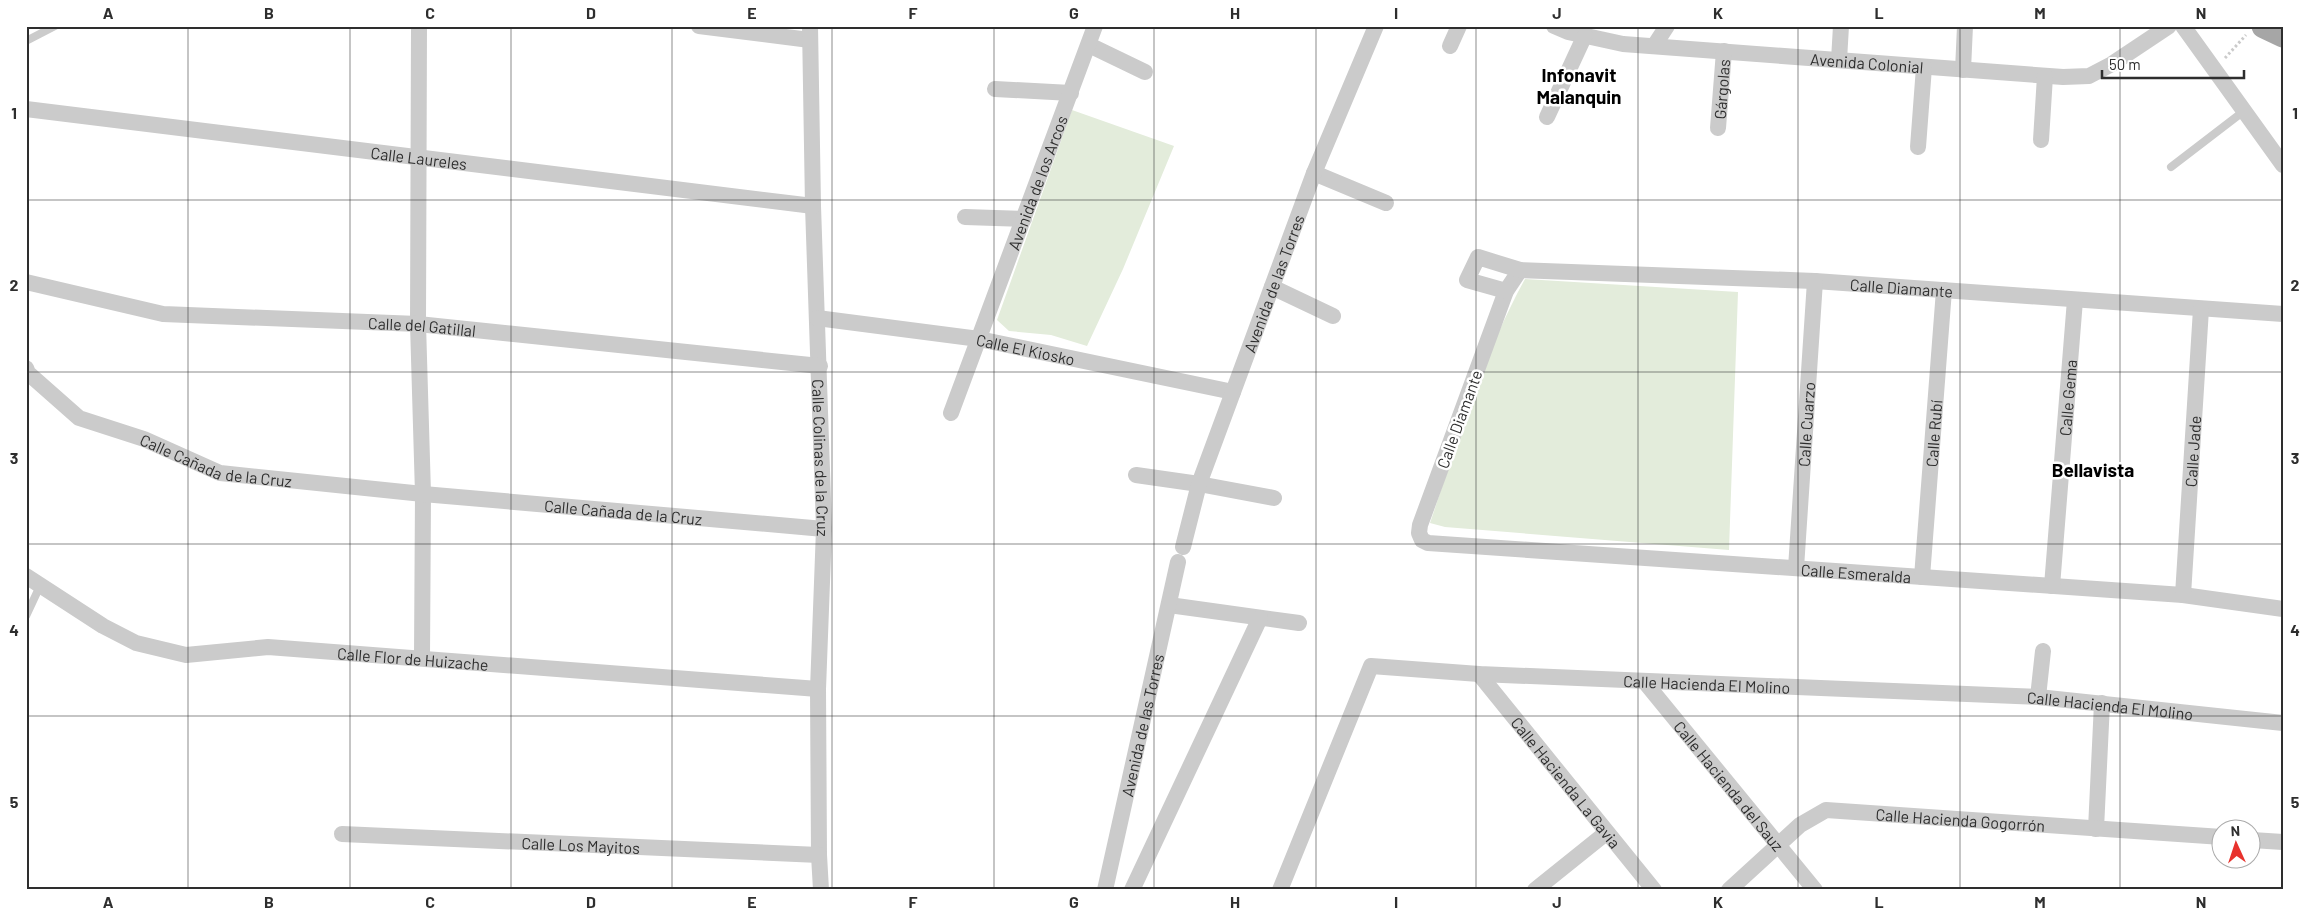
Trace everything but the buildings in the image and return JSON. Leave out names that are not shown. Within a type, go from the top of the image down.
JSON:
[{"type":"main road","points":[[2257,28],[2283,35]]},
{"type":"street","points":[[419,26],[418,324],[423,494],[422,657]]},
{"type":"street","points":[[699,26],[810,33]]},
{"type":"street","name":"Avenida de los Arcos","points":[[951,413],[1096,26]]},
{"type":"street","name":"Avenida de las Torres","points":[[1106,890],[1180,554],[1199,484],[1314,173],[1376,26]]},
{"type":"street","points":[[1450,46],[1459,26]]},
{"type":"street","name":"Avenida Colonial","points":[[1554,26],[1585,36],[1623,44],[2045,76],[2089,76],[2112,64],[2168,26]]},
{"type":"street","points":[[1654,46],[1667,26]]},
{"type":"street","points":[[1839,60],[1841,26]]},
{"type":"street","points":[[1963,70],[1965,26]]},
{"type":"street","points":[[2183,26],[2283,165]]},
{"type":"street","name":"Calle Colinas de la Cruz","points":[[810,33],[813,206],[820,366],[824,529],[818,689],[819,856],[822,890]]},
{"type":"street","points":[[1547,117],[1585,36]]},
{"type":"street","points":[[1089,45],[1145,72]]},
{"type":"street","name":"Gárgolas","points":[[1718,128],[1724,51]]},
{"type":"street","points":[[1918,147],[1924,67]]},
{"type":"street","points":[[2041,140],[2045,76]]},
{"type":"street","points":[[995,89],[1071,93]]},
{"type":"street","name":"Calle Laureles","points":[[26,109],[419,159],[813,206]]},
{"type":"street","points":[[1314,173],[1386,204]]},
{"type":"street","points":[[965,217],[1024,219]]},
{"type":"street","name":"Calle Diamante","points":[[1506,291],[1467,280],[1478,257],[1520,270],[1815,281],[2283,314]]},
{"type":"street","name":"Calle Diamante","points":[[1428,543],[1422,540],[1419,533],[1420,525],[1506,291],[1520,270]]},
{"type":"street","name":"Calle Cuarzo","points":[[1796,568],[1815,281]]},
{"type":"street","name":"Calle del Gatillal","points":[[26,282],[163,314],[418,324],[820,366]]},
{"type":"street","points":[[1272,287],[1334,316]]},
{"type":"street","name":"Calle Rubí","points":[[1922,577],[1944,290]]},
{"type":"street","name":"Calle Gema","points":[[2052,586],[2075,300]]},
{"type":"street","name":"Calle Jade","points":[[2183,595],[2201,309]]},
{"type":"street","name":"Calle El Kiosko","points":[[817,318],[979,340],[1233,392]]},
{"type":"street","name":"Calle Cañada de la Cruz","points":[[27,371],[79,418],[144,439],[220,474],[423,494],[824,529]]},
{"type":"street","points":[[1136,475],[1274,498]]},
{"type":"street","name":"Calle Esmeralda","points":[[1428,543],[2183,595],[2283,609]]},
{"type":"street","name":"Calle Flor de Huizache","points":[[26,576],[103,626],[136,643],[186,655],[268,647],[388,657],[422,657],[818,689]]},
{"type":"street","points":[[1169,605],[1299,623]]},
{"type":"street","points":[[1132,890],[1260,618]]},
{"type":"street","points":[[2038,697],[2043,651]]},
{"type":"street","name":"Calle Hacienda El Molino","points":[[1280,890],[1371,666],[1479,674],[1644,682],[2038,697],[2283,723]]},
{"type":"street","name":"Calle Hacienda La Gavia","points":[[1479,674],[1654,890]]},
{"type":"street","name":"Calle Hacienda del Sauz","points":[[1644,682],[1815,890]]},
{"type":"street","points":[[2096,829],[2102,704]]},
{"type":"street","name":"Calle Hacienda Gogorrón","points":[[1729,890],[1800,825],[1826,810],[2212,836]]},
{"type":"street","points":[[1535,890],[1606,833]]},
{"type":"street","name":"Calle Los Mayitos","points":[[342,834],[819,856]]},
{"type":"street","points":[[2262,841],[2283,842]]},
{"type":"lane","points":[[26,41],[55,26]]},
{"type":"lane","points":[[2171,167],[2244,111]]},
{"type":"lane","points":[[26,616],[40,586]]},
{"type":"path","points":[[2224,59],[2257,28]]},
{"type":"green space","points":[[1072,110],[1174,146],[1123,269],[1087,346],[1051,335],[1009,331],[997,320]]},
{"type":"green space","points":[[1525,279],[1738,292],[1729,550],[1445,527],[1430,523],[1484,368],[1496,338]]},
{"type":"district","name":"Infonavit Malanquin","points":[[1579,85]]},
{"type":"district","name":"Bellavista","points":[[2093,469]]}]
